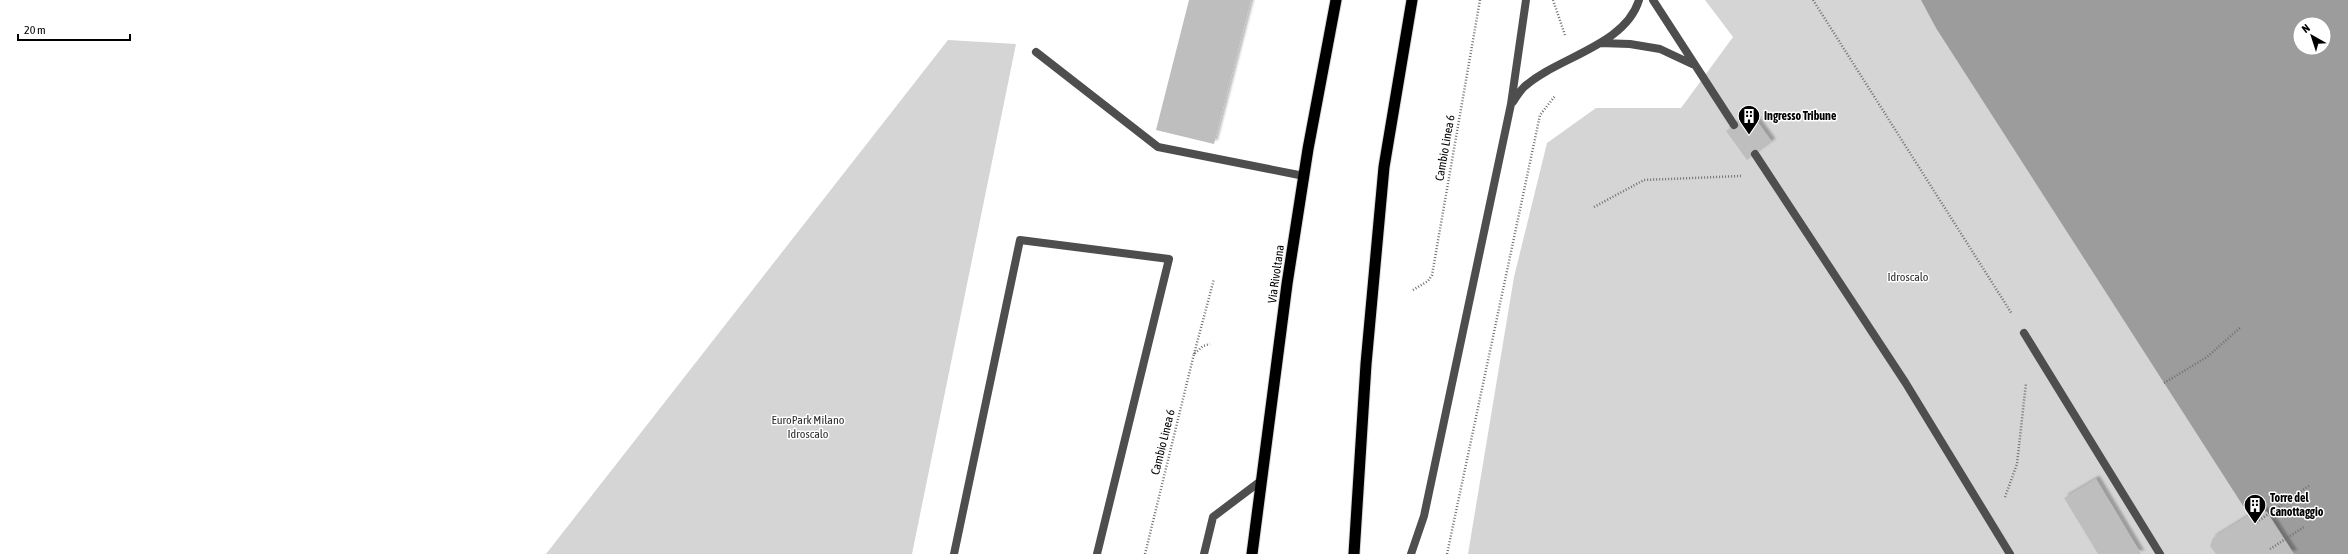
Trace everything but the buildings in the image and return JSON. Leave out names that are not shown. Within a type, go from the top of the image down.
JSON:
[{"type":"highway","name":"Via Rivoltana","points":[[1252,554],[1287,284],[1304,176],[1336,0]]},
{"type":"highway","points":[[1354,554],[1366,364],[1384,167],[1412,0]]},
{"type":"street","points":[[1411,554],[1424,516],[1511,104],[1526,0]]},
{"type":"street","points":[[1511,104],[1523,87],[1574,56],[1600,43],[1628,21],[1639,0]]},
{"type":"street","points":[[1653,0],[1692,64],[1734,125]]},
{"type":"street","points":[[1600,43],[1630,44],[1660,49],[1692,64]]},
{"type":"street","points":[[1036,52],[1158,147],[1304,176]]},
{"type":"street","points":[[1755,154],[1905,382],[2010,554]]},
{"type":"street","points":[[954,554],[1020,240],[1169,259],[1096,554]]},
{"type":"street","points":[[2024,333],[2160,554]]},
{"type":"street","points":[[1204,554],[1213,517],[1262,480]]},
{"type":"path","name":"Cambio Linea 6","points":[[1413,290],[1428,281],[1432,275],[1480,0]]},
{"type":"path","points":[[1553,0],[1574,56]]},
{"type":"path","points":[[1813,0],[2024,333]]},
{"type":"path","points":[[1447,554],[1540,115],[1556,95]]},
{"type":"path","points":[[1594,207],[1644,180],[1768,174]]},
{"type":"path","name":"Cambio Linea 6","points":[[1145,554],[1214,279]]},
{"type":"path","points":[[2164,383],[2207,357],[2241,327]]},
{"type":"path","points":[[1194,354],[1203,346],[1210,344]]},
{"type":"path","points":[[1997,532],[2001,510],[2017,464],[2026,377]]},
{"type":"path","points":[[2254,524],[2310,485]]},
{"type":"path","points":[[2270,549],[2304,526]]},
{"type":"green space","name":"Idroscalo","points":[[1705,0],[2348,0],[2348,554],[1468,554],[1514,277],[1547,143],[1596,108],[1681,108],[1733,37]]},
{"type":"green space","name":"EuroPark Milano Idroscalo","points":[[948,40],[1016,44],[912,554],[546,554]]},
{"type":"shaded area","points":[[1921,0],[2348,0],[2348,554],[2274,554],[1936,28]]},
{"type":"place","name":"Ingresso Tribune","points":[[1749,136]]},
{"type":"place","name":"Torre del Canottaggio","points":[[2255,524]]}]
